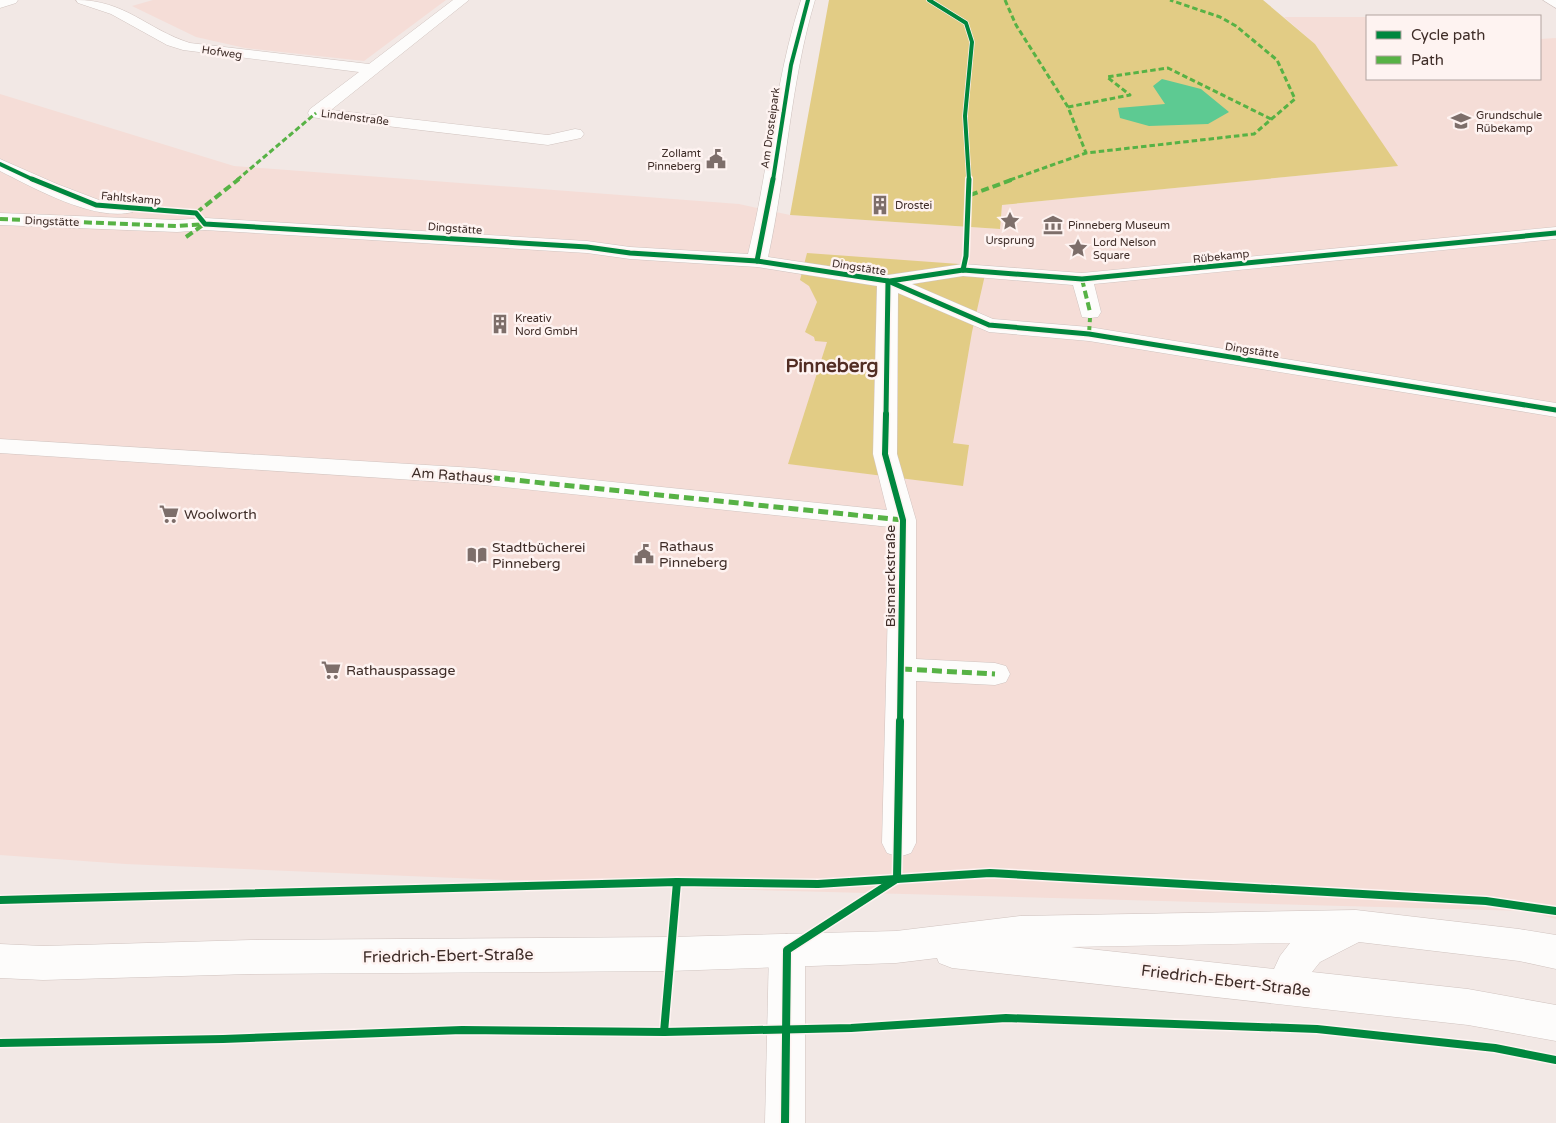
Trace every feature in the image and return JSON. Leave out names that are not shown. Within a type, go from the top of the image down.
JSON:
[{"type":"street","points":[[0,4],[11,0]]},
{"type":"street","name":"Hofweg","points":[[83,0],[116,10],[172,42],[188,47],[371,69]]},
{"type":"street","name":"Lindenstraße","points":[[462,0],[316,113],[548,140],[575,134]]},
{"type":"street","name":"Am Drosteipark","points":[[757,261],[765,232],[783,99],[798,28],[808,0]]},
{"type":"street","points":[[1550,0],[1556,4]]},
{"type":"street","name":"Fahltskamp","points":[[0,164],[50,188],[96,205],[196,214],[205,224]]},
{"type":"street","name":"Fahltskamp","points":[[96,205],[117,223]]},
{"type":"street","name":"Dingstätte","points":[[0,220],[177,226],[205,224],[408,234],[757,261],[888,281],[989,325],[1090,322],[1556,410]]},
{"type":"street","points":[[186,237],[205,224]]},
{"type":"street","name":"Rübekamp","points":[[888,281],[963,270],[1082,279],[1556,233]]},
{"type":"street","points":[[1082,279],[1090,322]]},
{"type":"street","name":"Bismarckstraße","points":[[888,281],[885,454],[903,520],[899,843]]},
{"type":"street","name":"Am Rathaus","points":[[0,446],[474,476],[903,520]]},
{"type":"street","points":[[902,669],[995,674]]},
{"type":"street","points":[[1296,988],[1293,968],[1307,950],[1356,926]]},
{"type":"street","name":"Friedrich-Ebert-Straße","points":[[0,961],[43,963],[251,957],[670,954],[896,947],[1020,932],[1356,926],[1519,945],[1556,952]]},
{"type":"street","name":"Friedrich-Ebert-Straße","points":[[896,947],[998,955],[1468,1007],[1556,1022]]},
{"type":"street","points":[[785,1123],[786,950]]},
{"type":"shaded area","points":[[153,0],[446,0],[364,61],[245,48],[196,37],[132,6]]},
{"type":"shaded area","points":[[829,0],[1263,0],[1315,44],[1398,166],[1002,205],[1000,229],[790,215]]},
{"type":"shaded area","points":[[1366,16],[1366,80],[1541,80],[1541,39],[1556,38],[1556,919],[1527,911],[720,889],[125,864],[0,855],[0,94],[234,166],[739,204],[790,215],[999,229],[1002,205],[1397,166],[1315,44],[1284,17]]},
{"type":"shaded area","points":[[1162,79],[1201,89],[1229,112],[1208,124],[1149,126],[1120,118],[1118,108],[1165,104],[1153,86]]},
{"type":"shaded area","points":[[807,253],[987,266],[972,332],[953,443],[969,445],[963,486],[788,464],[827,342],[815,341],[814,337],[805,332],[817,302],[809,286],[800,280]]},
{"type":"marked path","points":[[1005,0],[1016,25],[1068,107],[1086,153]]},
{"type":"marked path","points":[[970,195],[1086,153],[1254,134],[1295,99],[1277,60],[1236,26],[1220,17],[1170,0]]},
{"type":"marked path","points":[[1068,107],[1130,95],[1107,77],[1168,68],[1271,119]]},
{"type":"marked path","points":[[196,213],[248,172],[316,113]]},
{"type":"marked path","points":[[0,219],[177,226],[207,224]]},
{"type":"marked path","points":[[186,237],[203,225]]},
{"type":"marked path","points":[[1082,279],[1090,312]]},
{"type":"marked path","points":[[1089,334],[1090,318]]},
{"type":"marked path","points":[[475,476],[903,520]]},
{"type":"marked path","points":[[902,669],[995,674]]},
{"type":"cycle path","points":[[757,261],[765,229],[791,65],[798,32],[808,0]]},
{"type":"cycle path","points":[[929,0],[966,23],[972,42],[965,116],[970,166],[966,256],[963,270]]},
{"type":"cycle path","points":[[0,164],[50,188],[96,205],[196,213],[205,224],[587,247],[630,253],[757,261],[888,281],[989,325],[1089,334],[1556,410]]},
{"type":"cycle path","points":[[890,281],[963,270],[1082,279],[1556,233]]},
{"type":"cycle path","points":[[888,281],[885,454],[903,520],[897,879]]},
{"type":"cycle path","points":[[0,900],[677,882],[818,884],[990,873],[1486,901],[1556,911]]},
{"type":"cycle path","points":[[785,1123],[787,950],[895,880]]},
{"type":"cycle path","points":[[664,1032],[677,882]]},
{"type":"cycle path","points":[[0,1043],[223,1039],[462,1030],[664,1032],[851,1028],[1006,1018],[1317,1029],[1495,1048],[1556,1060]]},
{"type":"place","name":"Grundschule Rübekamp","points":[[1461,121]]},
{"type":"place","name":"Zollamt Pinneberg","points":[[716,159]]},
{"type":"place","name":"Drostei","points":[[880,205]]},
{"type":"place","name":"Ursprung","points":[[1010,221]]},
{"type":"place","name":"Pinneberg Museum","points":[[1053,225]]},
{"type":"place","name":"Lord Nelson Square","points":[[1078,248]]},
{"type":"place","name":"Kreativ Nord GmbH","points":[[500,324]]},
{"type":"place","name":"Woolworth","points":[[169,514]]},
{"type":"place","name":"Rathaus Pinneberg","points":[[644,554]]},
{"type":"place","name":"Stadtbücherei Pinneberg","points":[[477,555]]},
{"type":"place","name":"Rathauspassage","points":[[331,670]]},
{"type":"district","name":"Pinneberg","points":[[832,365]]}]
